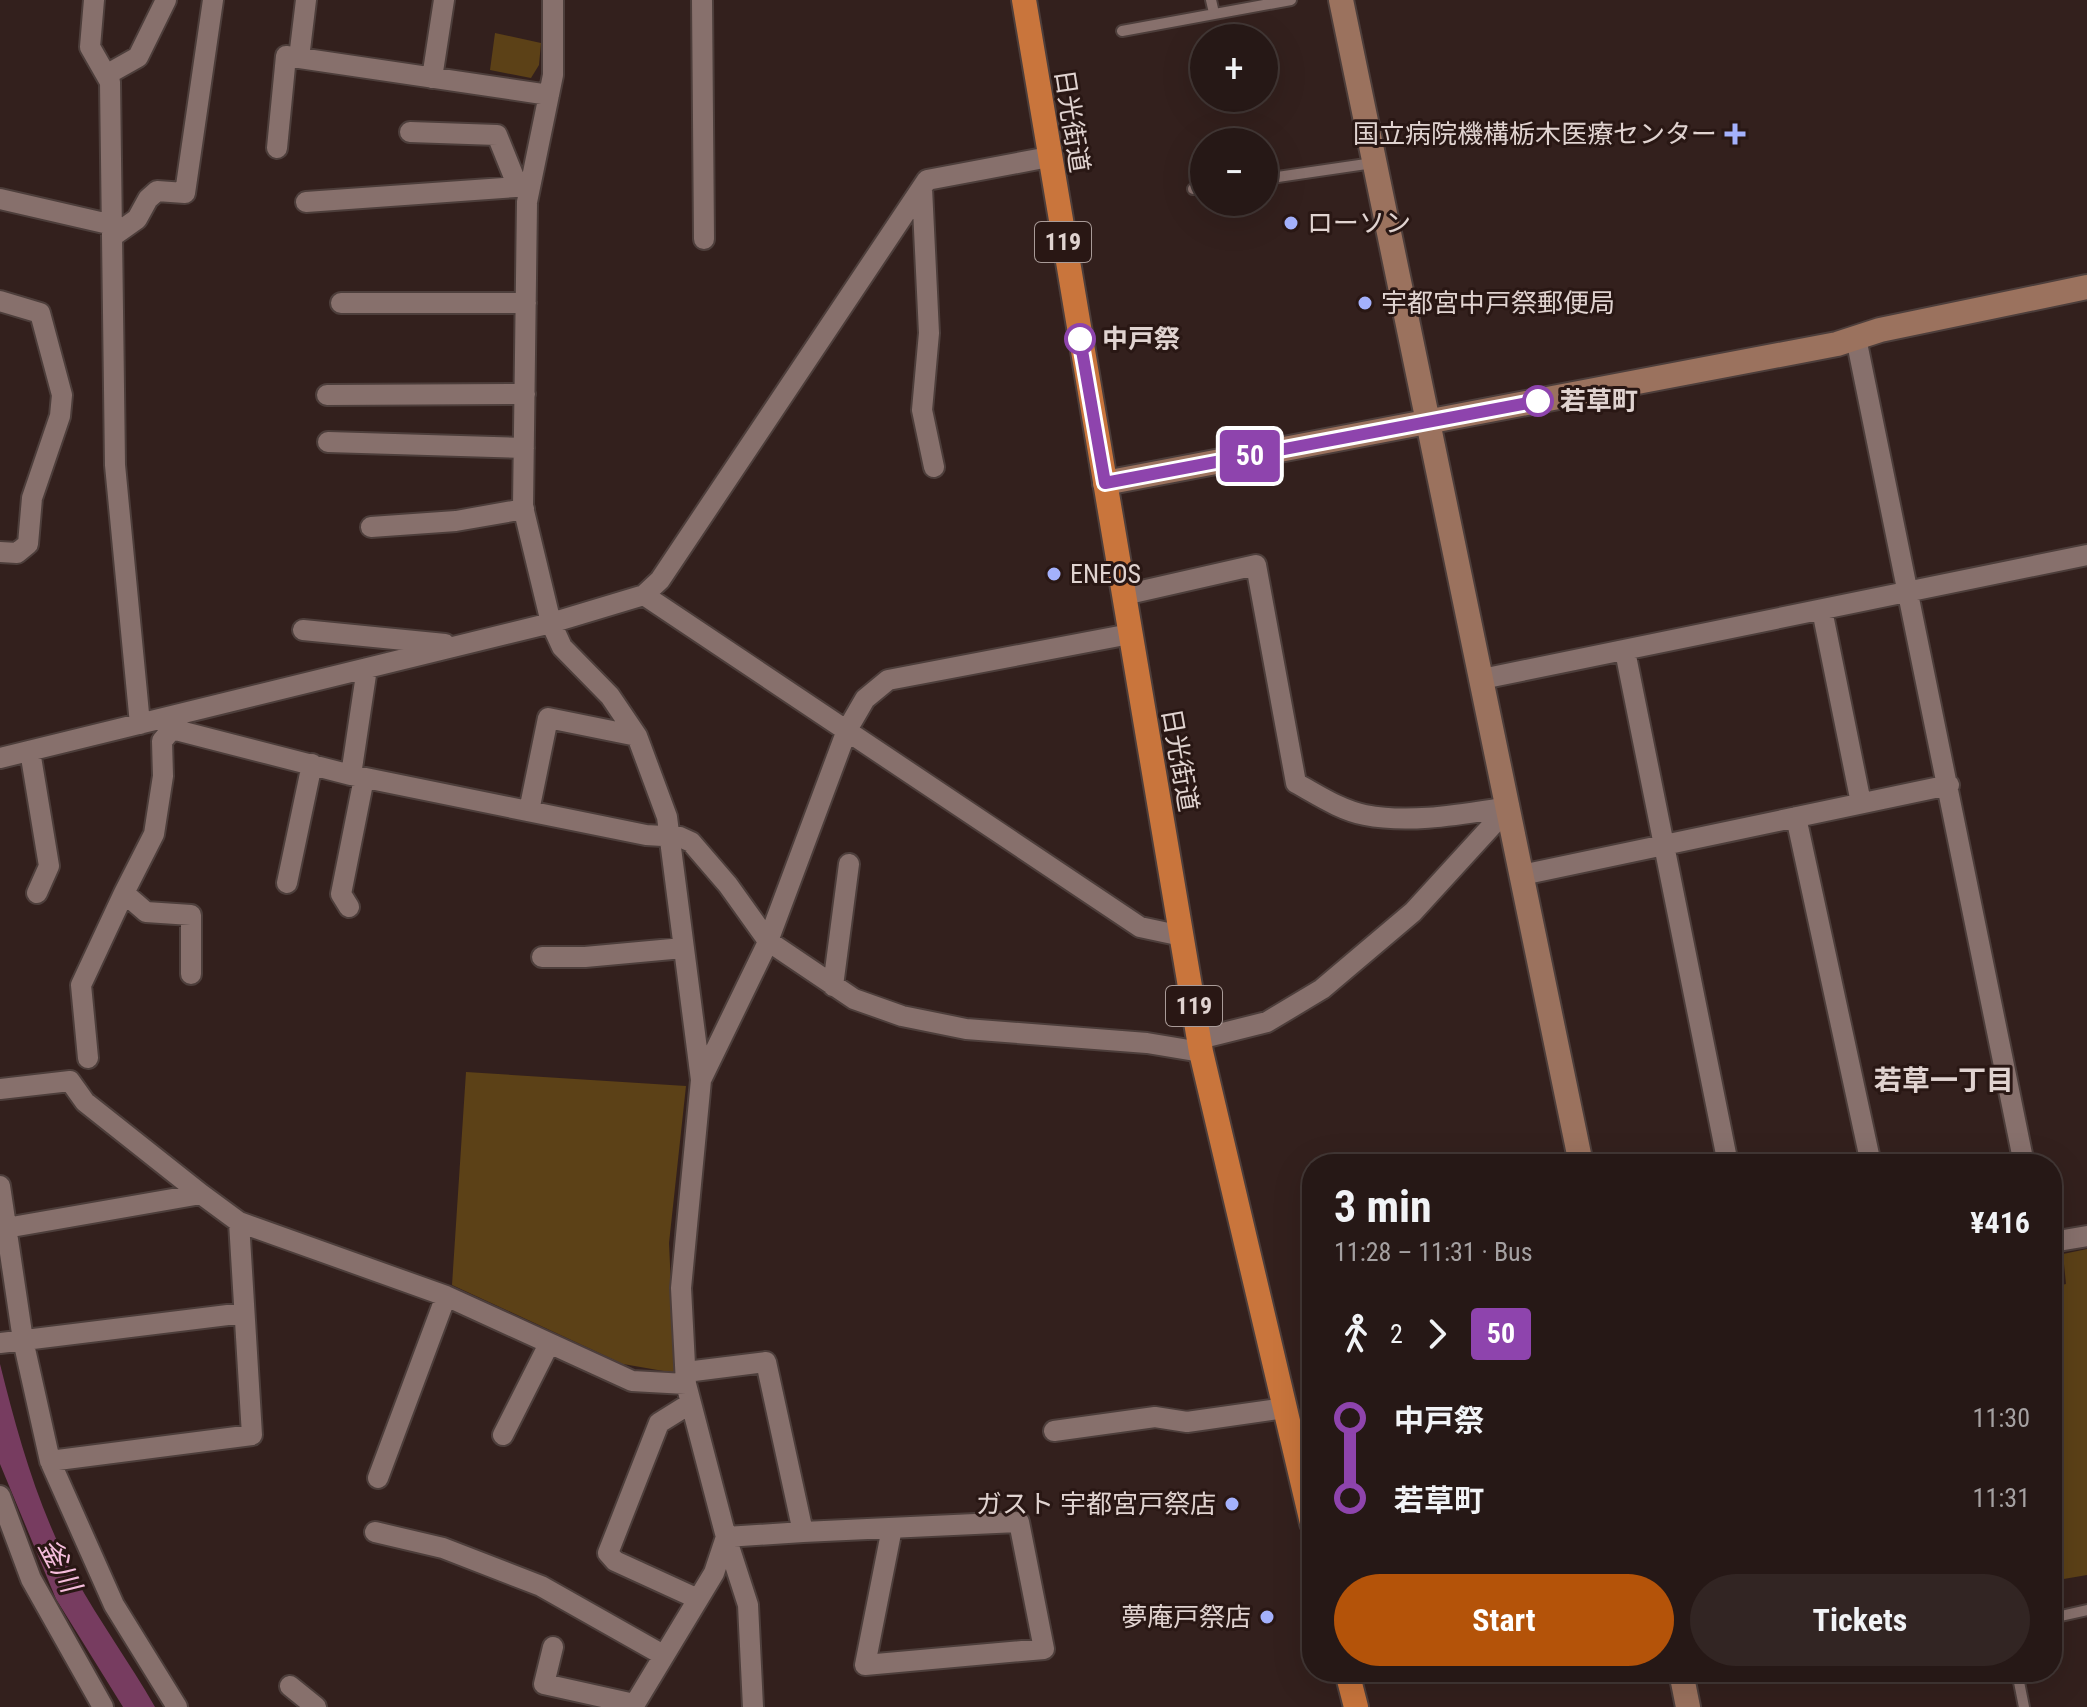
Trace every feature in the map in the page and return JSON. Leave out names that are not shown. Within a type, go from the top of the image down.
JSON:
[{"type":"highway","name":"日光街道","points":[[1024,0],[1200,1045],[1302,1480]]},
{"type":"highway","points":[[1350,1682],[1356,1707]]},
{"type":"street","points":[[94,0],[90,47],[110,82],[115,465],[140,724]]},
{"type":"street","points":[[106,75],[138,57],[166,0]]},
{"type":"street","points":[[0,199],[113,231],[137,219],[148,199],[157,191],[185,193],[213,0]]},
{"type":"street","points":[[299,58],[306,0]]},
{"type":"street","points":[[432,78],[444,0]]},
{"type":"street","points":[[553,0],[553,75],[524,187],[524,509],[551,623],[562,647],[610,696],[637,736],[667,817],[701,1080],[681,1288],[688,1387],[726,1537],[748,1605],[753,1707]]},
{"type":"street","points":[[702,0],[704,239]]},
{"type":"street","points":[[1341,0],[1579,1154]]},
{"type":"street","points":[[277,148],[286,56],[549,95]]},
{"type":"street","points":[[410,132],[497,135],[524,187]]},
{"type":"street","points":[[0,758],[140,724],[171,723],[367,668],[551,623],[644,595],[660,580],[927,180],[1049,157]]},
{"type":"street","points":[[306,202],[524,187]]},
{"type":"street","points":[[922,188],[929,333],[922,410],[934,467]]},
{"type":"street","points":[[1105,483],[1856,338],[2087,287]]},
{"type":"street","points":[[0,301],[40,313],[62,395],[60,416],[32,498],[28,544],[17,553],[0,552]]},
{"type":"street","points":[[341,303],[526,303]]},
{"type":"street","points":[[1856,338],[1910,591],[2022,1154]]},
{"type":"street","points":[[327,395],[525,394]]},
{"type":"street","points":[[328,442],[524,448]]},
{"type":"street","points":[[371,527],[456,521],[524,509]]},
{"type":"street","points":[[1482,679],[2087,555]]},
{"type":"street","points":[[1124,595],[1256,565],[1296,783],[1333,804],[1365,815],[1441,817],[1509,807]]},
{"type":"street","points":[[644,595],[1140,927],[1182,936]]},
{"type":"street","points":[[1822,610],[1861,803]]},
{"type":"street","points":[[303,630],[461,645]]},
{"type":"street","points":[[701,1080],[768,941],[847,730],[865,699],[888,680],[1130,634]]},
{"type":"street","points":[[1625,651],[1726,1154]]},
{"type":"street","points":[[349,907],[341,894],[357,776],[367,668]]},
{"type":"street","points":[[529,811],[548,718],[637,736]]},
{"type":"street","points":[[171,723],[357,776],[691,842],[704,854],[768,941],[854,999],[941,1025],[990,1033],[1147,1043],[1200,1045],[1267,1022],[1322,989],[1413,912],[1509,807]]},
{"type":"street","points":[[88,1058],[81,985],[154,834],[163,776],[162,741],[171,723]]},
{"type":"street","points":[[30,751],[49,866],[37,893]]},
{"type":"street","points":[[287,883],[312,764]]},
{"type":"street","points":[[1522,875],[1949,785]]},
{"type":"street","points":[[1796,817],[1869,1154]]},
{"type":"street","points":[[833,986],[849,864]]},
{"type":"street","points":[[124,893],[146,912],[191,915],[191,974]]},
{"type":"street","points":[[542,957],[585,957],[683,948]]},
{"type":"street","points":[[0,1089],[70,1081],[85,1102],[239,1222],[446,1296],[632,1381],[688,1387],[766,1362],[803,1532]]},
{"type":"street","points":[[0,1186],[6,1228],[12,1341],[50,1461],[114,1605],[177,1707]]},
{"type":"street","points":[[6,1228],[201,1194]]},
{"type":"street","points":[[50,1461],[252,1435],[239,1222]]},
{"type":"street","points":[[2062,1240],[2087,1236]]},
{"type":"street","points":[[378,1478],[446,1296]]},
{"type":"street","points":[[12,1341],[244,1313]]},
{"type":"street","points":[[503,1435],[549,1344]]},
{"type":"street","points":[[688,1387],[659,1423],[608,1553],[615,1561],[698,1599]]},
{"type":"street","points":[[1054,1431],[1155,1417],[1187,1422],[1285,1408]]},
{"type":"street","points":[[0,1496],[31,1579],[100,1705]]},
{"type":"street","points":[[726,1537],[803,1532],[1019,1522],[1044,1649],[865,1665],[892,1528]]},
{"type":"street","points":[[375,1532],[443,1548],[541,1586],[663,1655]]},
{"type":"street","points":[[553,1647],[544,1684],[634,1706],[714,1573],[726,1537]]},
{"type":"street","points":[[1683,1682],[1688,1707]]},
{"type":"street","points":[[290,1686],[316,1707]]},
{"type":"lane","points":[[1211,0],[1214,13]]},
{"type":"lane","points":[[1122,31],[1291,0]]},
{"type":"lane","points":[[1278,177],[1375,163]]},
{"type":"lane","points":[[2062,1616],[2087,1610]]},
{"type":"lane","points":[[2019,1682],[2024,1707]]},
{"type":"shaded area","points":[[495,33],[541,43],[539,65],[531,78],[490,70]]},
{"type":"shaded area","points":[[466,1072],[686,1086],[669,1243],[675,1373],[623,1364],[452,1285]]},
{"type":"shaded area","points":[[2087,1249],[2087,1575],[2062,1579],[2062,1285],[2066,1284],[2063,1254]]},
{"type":"water","name":"釜川","points":[[0,1364],[31,1473],[62,1552],[155,1707],[123,1707],[56,1599],[0,1464]]},
{"type":"bus line","name":"50","points":[[1080,339],[1105,483],[1538,401]]},
{"type":"place","name":"国立病院機構栃木医療センター","points":[[1735,134]]},
{"type":"place","name":"ローソン","points":[[1291,223]]},
{"type":"place","name":"宇都宮中戸祭郵便局","points":[[1365,303]]},
{"type":"place","name":"中戸祭","points":[[1080,339]]},
{"type":"place","name":"若草町","points":[[1538,401]]},
{"type":"place","name":"ENEOS","points":[[1054,574]]},
{"type":"place","name":"ガスト 宇都宮戸祭店","points":[[1232,1504]]},
{"type":"place","name":"夢庵戸祭店","points":[[1267,1617]]},
{"type":"district","name":"若草一丁目","points":[[1944,1080]]}]
